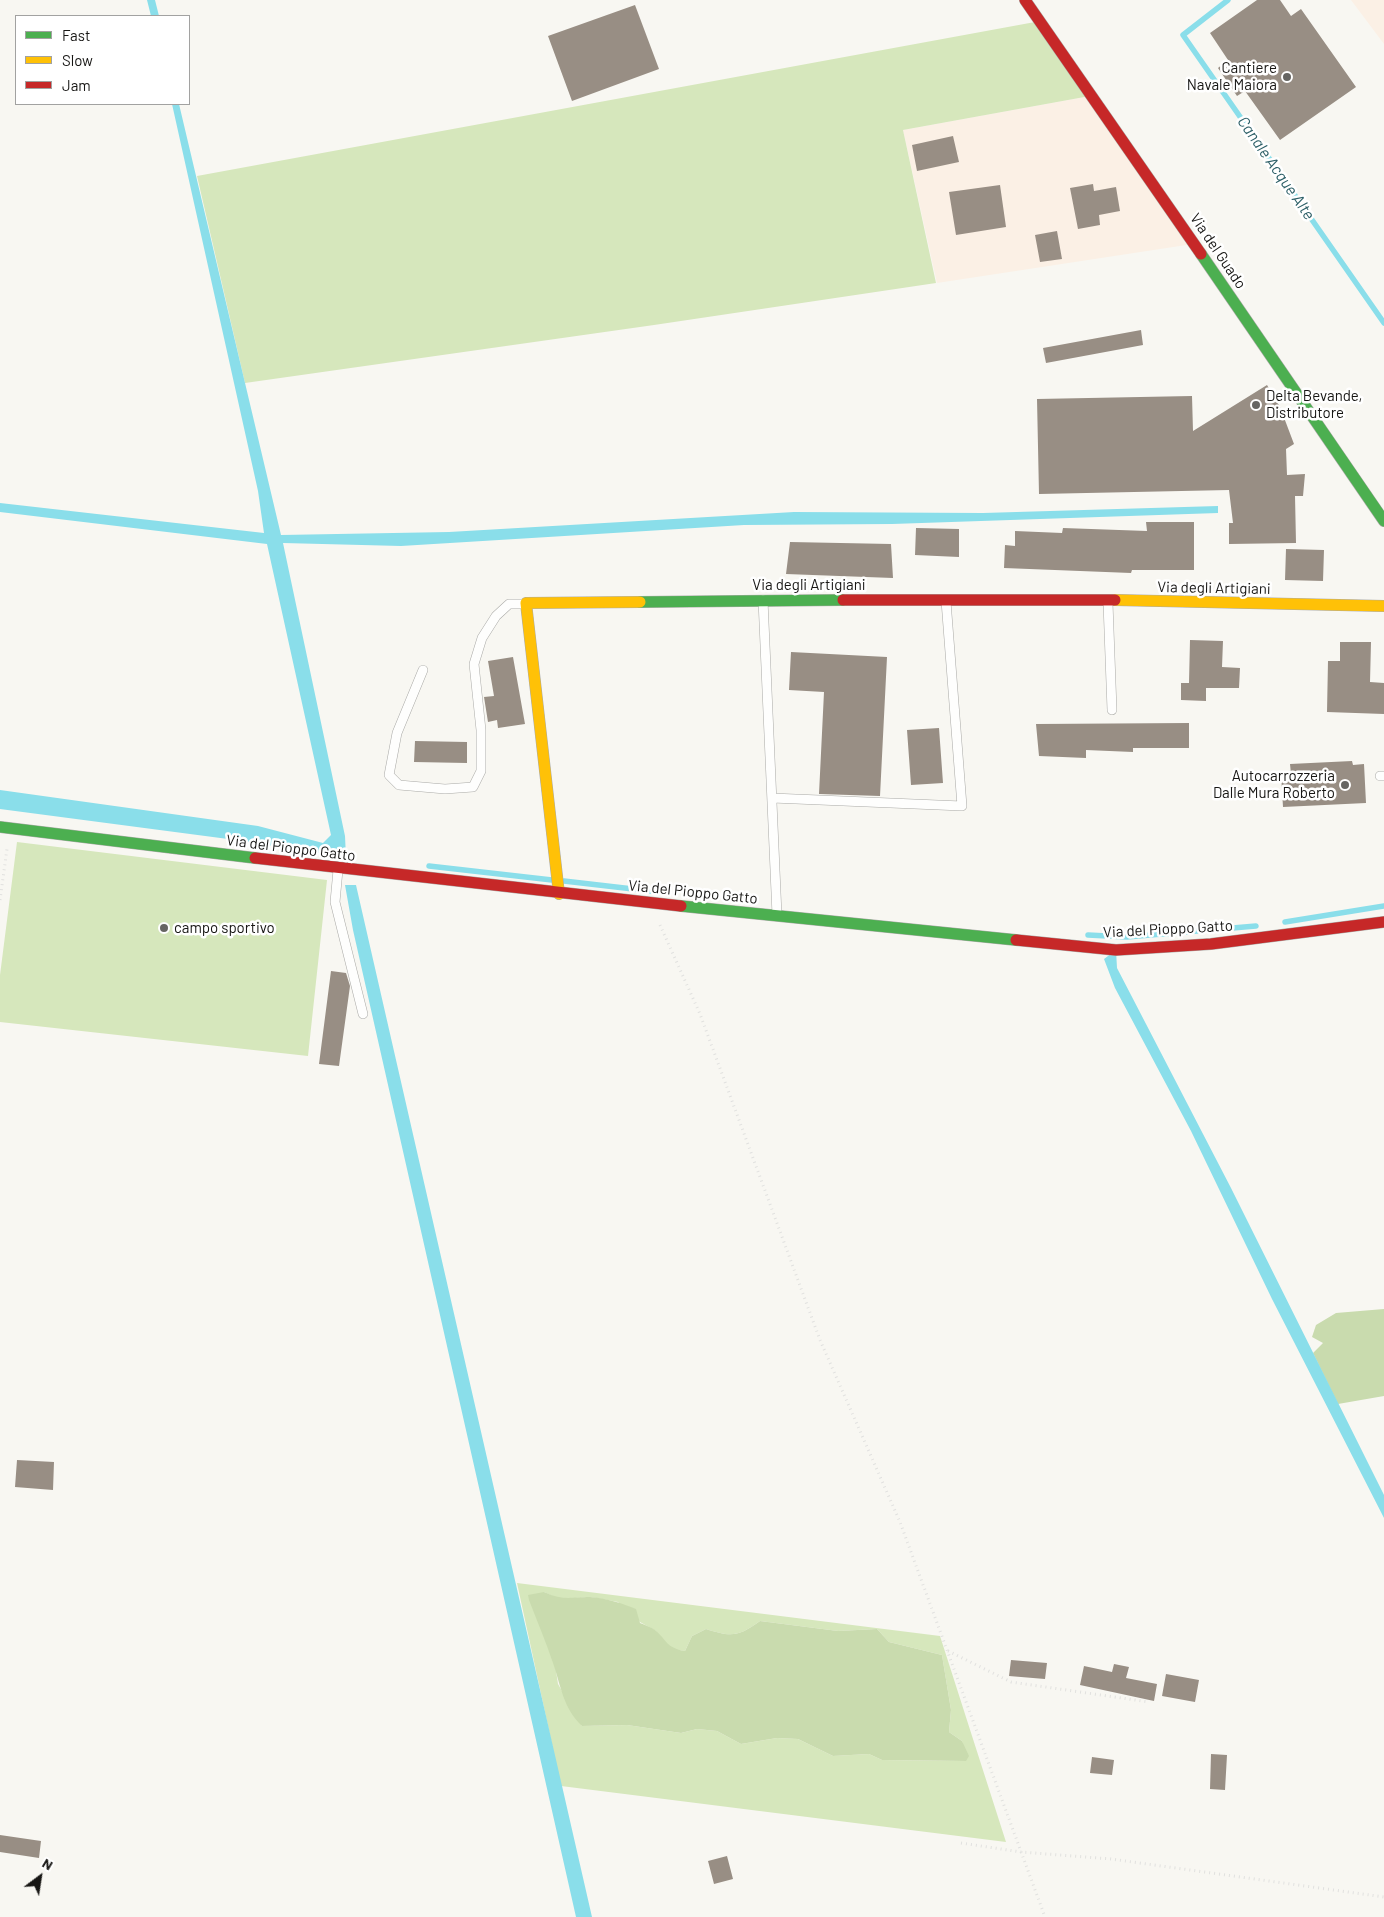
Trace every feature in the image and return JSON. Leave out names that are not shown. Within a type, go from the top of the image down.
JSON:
[{"type":"street","name":"Via del Guado","points":[[1025,0],[1100,105],[1384,521]]},
{"type":"street","name":"Via degli Artigiani","points":[[526,604],[763,600],[1108,600],[1384,606]]},
{"type":"street","points":[[526,604],[559,894]]},
{"type":"street","name":"Via del Pioppo Gatto","points":[[5,828],[559,894],[1116,950],[1211,944],[1384,922]]},
{"type":"lane","points":[[763,600],[777,916]]},
{"type":"lane","points":[[772,798],[962,806],[946,600]]},
{"type":"lane","points":[[1108,600],[1112,710]]},
{"type":"lane","points":[[422,670],[397,733],[389,775],[399,785],[444,789],[473,787],[481,771],[478,693],[474,664],[482,638],[496,616],[509,604],[526,604]]},
{"type":"lane","points":[[338,869],[335,902],[363,1014]]},
{"type":"path","points":[[0,900],[5,828]]},
{"type":"path","points":[[658,903],[660,924],[700,1014],[820,1340],[900,1522],[1045,1917]]},
{"type":"path","points":[[948,1652],[1011,1682],[1148,1702]]},
{"type":"path","points":[[961,1843],[1020,1852],[1111,1859],[1384,1897]]},
{"type":"shaded area","points":[[1351,0],[1384,0],[1384,44]]},
{"type":"shaded area","points":[[1090,96],[1193,244],[937,283],[903,130]]},
{"type":"green space","points":[[1035,22],[1090,96],[903,130],[936,283],[245,383],[197,176]]},
{"type":"green space","name":"campo sportivo","points":[[17,842],[327,880],[308,1056],[0,1022],[0,975]]},
{"type":"green space","points":[[1384,1309],[1384,1396],[1338,1404],[1313,1353],[1323,1343],[1312,1337],[1316,1325],[1336,1313]]},
{"type":"green space","points":[[517,1583],[940,1636],[1006,1842],[561,1786]],"holes":[[[544,1592],[559,1599],[591,1597],[618,1602],[640,1622],[656,1631],[664,1642],[675,1650],[685,1651],[692,1636],[706,1629],[734,1634],[740,1633],[760,1621],[838,1631],[877,1629],[889,1642],[942,1655],[951,1710],[949,1732],[962,1741],[966,1761],[882,1760],[869,1754],[833,1756],[798,1739],[777,1738],[741,1744],[717,1731],[697,1729],[681,1733],[627,1725],[582,1726],[558,1684]]]},
{"type":"green space","points":[[544,1592],[562,1598],[602,1598],[636,1609],[640,1623],[655,1630],[670,1646],[685,1651],[692,1636],[706,1629],[734,1634],[746,1630],[760,1621],[838,1631],[877,1629],[889,1642],[942,1655],[951,1710],[949,1732],[962,1741],[969,1756],[966,1761],[882,1760],[869,1754],[833,1756],[798,1739],[777,1738],[741,1744],[717,1731],[697,1729],[681,1733],[627,1725],[582,1726],[567,1704],[529,1600],[528,1595]]},
{"type":"water","points":[[147,0],[155,0],[159,15],[151,15]]},
{"type":"water","points":[[172,105],[179,105],[281,535],[449,532],[794,512],[983,513],[1218,506],[1218,513],[892,524],[744,525],[401,546],[283,543],[345,836],[346,857],[228,839],[0,809],[0,790],[258,826],[323,843],[331,835],[267,544],[0,512],[0,503],[264,533],[258,491]]},
{"type":"water","points":[[345,885],[356,885],[592,1917],[576,1917],[353,930]]},
{"type":"water","points":[[1116,950],[1117,968],[1231,1188],[1384,1495],[1384,1518],[1272,1299],[1191,1131],[1115,988],[1104,959]]},
{"type":"building","name":"Cantiere Navale Maiora","points":[[1257,0],[1280,0],[1291,16],[1301,9],[1356,87],[1280,140],[1245,91],[1237,96],[1218,68],[1228,60],[1210,33]]},
{"type":"building","points":[[635,5],[659,69],[572,101],[548,36]]},
{"type":"building","points":[[953,136],[959,162],[917,171],[912,145]]},
{"type":"building","points":[[1093,184],[1094,191],[1116,187],[1120,211],[1099,215],[1100,225],[1078,229],[1070,188]]},
{"type":"building","points":[[1000,185],[1006,227],[956,235],[949,192]]},
{"type":"building","points":[[1057,231],[1062,259],[1040,262],[1035,235]]},
{"type":"building","points":[[1141,330],[1143,345],[1046,363],[1043,348]]},
{"type":"building","points":[[1267,385],[1280,407],[1294,444],[1286,449],[1287,475],[1305,474],[1303,496],[1295,496],[1296,543],[1229,544],[1229,523],[1233,523],[1229,490],[1039,494],[1037,399],[1192,396],[1193,431]]},
{"type":"building","points":[[1146,522],[1194,522],[1194,570],[1132,570],[1131,573],[1004,568],[1005,545],[1015,546],[1015,531],[1062,533],[1063,528],[1147,531]]},
{"type":"building","points":[[916,528],[959,529],[959,557],[915,555]]},
{"type":"building","points":[[790,542],[891,544],[893,578],[786,574]]},
{"type":"building","points":[[1286,549],[1324,550],[1323,581],[1285,580]]},
{"type":"building","points":[[1190,640],[1223,641],[1222,667],[1240,668],[1239,688],[1206,688],[1206,701],[1181,700],[1181,683],[1189,683]]},
{"type":"building","points":[[1340,642],[1371,642],[1370,682],[1384,683],[1384,714],[1327,712],[1328,661],[1340,661]]},
{"type":"building","points":[[791,652],[887,657],[880,796],[819,794],[824,692],[789,690]]},
{"type":"building","points":[[513,657],[525,724],[498,728],[497,720],[488,722],[484,697],[494,696],[488,661]]},
{"type":"building","points":[[1189,723],[1189,748],[1133,748],[1133,752],[1086,750],[1086,758],[1039,756],[1036,724]]},
{"type":"building","points":[[939,728],[943,783],[911,785],[907,730]]},
{"type":"building","points":[[415,741],[467,742],[467,763],[414,762]]},
{"type":"building","points":[[1352,761],[1353,765],[1364,764],[1366,803],[1283,807],[1281,774],[1291,774],[1290,764]]},
{"type":"building","points":[[331,971],[346,973],[350,986],[339,1066],[319,1064]]},
{"type":"building","points":[[17,1460],[54,1462],[53,1490],[15,1487]]},
{"type":"building","points":[[1011,1660],[1047,1663],[1045,1679],[1009,1676]]},
{"type":"building","points":[[1114,1664],[1129,1667],[1126,1678],[1157,1684],[1154,1701],[1080,1685],[1084,1666],[1112,1672]]},
{"type":"building","points":[[1166,1674],[1199,1680],[1195,1702],[1162,1696]]},
{"type":"building","points":[[1211,1754],[1227,1755],[1225,1790],[1210,1789]]},
{"type":"building","points":[[1092,1757],[1114,1760],[1112,1775],[1090,1773]]},
{"type":"building","points":[[0,1835],[41,1841],[39,1858],[0,1852]]},
{"type":"building","points":[[727,1856],[733,1879],[714,1884],[708,1861]]},
{"type":"waterway","name":"Canale Acque Alte","points":[[1228,0],[1183,35],[1384,323]]},
{"type":"waterway","points":[[429,866],[552,880]]},
{"type":"waterway","points":[[564,881],[659,892]]},
{"type":"waterway","points":[[1285,922],[1384,906]]},
{"type":"waterway","points":[[1088,935],[1127,937],[1256,926]]},
{"type":"traffic: fast","points":[[1201,254],[1384,521]]},
{"type":"traffic: fast","points":[[640,602],[843,600]]},
{"type":"traffic: fast","points":[[0,827],[255,858]]},
{"type":"traffic: fast","points":[[681,906],[1016,940]]},
{"type":"traffic: slow","points":[[1115,600],[1384,606]]},
{"type":"traffic: slow","points":[[559,894],[526,603],[640,602]]},
{"type":"traffic: jam","points":[[1025,0],[1201,254]]},
{"type":"traffic: jam","points":[[843,600],[1115,600]]},
{"type":"traffic: jam","points":[[255,858],[681,906]]},
{"type":"traffic: jam","points":[[1016,940],[1116,950],[1211,944],[1384,922]]},
{"type":"place","name":"Cantiere Navale Maiora","points":[[1287,77]]},
{"type":"place","name":"Delta Bevande, Distributore","points":[[1256,405]]},
{"type":"place","name":"Autocarrozzeria Dalle Mura Roberto","points":[[1345,785]]},
{"type":"place","name":"campo sportivo","points":[[164,928]]}]
